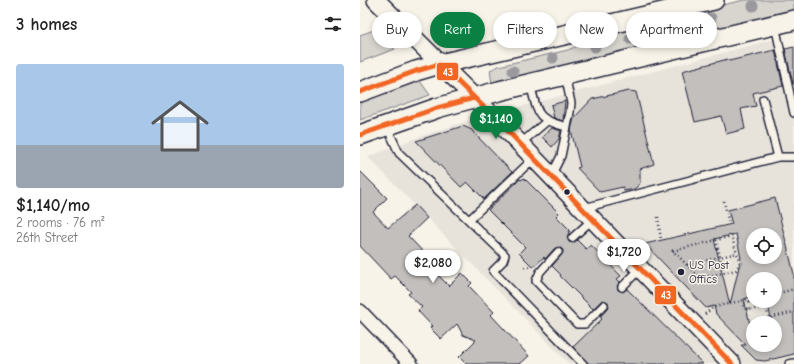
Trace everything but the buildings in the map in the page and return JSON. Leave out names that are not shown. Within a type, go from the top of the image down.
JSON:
[{"type":"main road","points":[[360,92],[416,71],[440,64],[714,0]]},
{"type":"main road","points":[[360,135],[437,108],[530,83],[794,20]]},
{"type":"street","points":[[376,0],[534,158],[732,364]]},
{"type":"street","points":[[360,311],[411,364]]},
{"type":"lane","points":[[775,25],[794,113]]},
{"type":"lane","points":[[551,176],[561,156],[571,103],[565,75]]},
{"type":"lane","points":[[530,83],[536,108],[540,116],[547,121],[567,127]]},
{"type":"lane","points":[[763,99],[778,158]]},
{"type":"lane","points":[[520,144],[547,121]]},
{"type":"lane","points":[[386,125],[399,153],[505,255],[504,261],[493,271],[583,364]]},
{"type":"lane","points":[[469,220],[534,158]]},
{"type":"lane","points":[[572,238],[587,214],[778,158],[794,158]]},
{"type":"lane","points":[[558,252],[540,272],[536,281],[577,324],[585,324],[604,305]]},
{"type":"lane","points":[[622,287],[640,269]]},
{"type":"lane","points":[[789,364],[793,363]]},
{"type":"path","points":[[724,201],[729,224]]},
{"type":"path","points":[[658,218],[661,240]]},
{"type":"path","points":[[731,236],[741,263],[736,270],[700,278],[673,250],[716,240],[731,236]]},
{"type":"path","points":[[716,240],[724,272]]},
{"type":"path","points":[[686,265],[737,253]]},
{"type":"path","points":[[782,292],[794,289]]},
{"type":"path","points":[[694,324],[714,307],[746,300]]},
{"type":"path","points":[[746,303],[743,304],[744,309],[748,308],[748,310],[760,308]]},
{"type":"path","points":[[766,308],[769,318],[794,312]]},
{"type":"shaded area","points":[[744,0],[794,0],[794,13],[717,31],[717,12],[693,12]]},
{"type":"shaded area","points":[[626,28],[626,48],[645,48],[492,84],[490,70],[499,66],[573,48],[618,48],[618,30]]},
{"type":"shaded area","points":[[372,31],[372,48],[395,49],[360,62],[360,35]]},
{"type":"shaded area","points":[[778,38],[794,105],[794,364],[569,364],[368,157],[416,138],[470,120]]},
{"type":"shaded area","points":[[420,81],[430,95],[360,120],[360,102]]},
{"type":"transit line","name":"43","points":[[360,92],[416,71],[440,64],[503,126],[732,364]]},
{"type":"transit line","name":"43","points":[[360,135],[437,108],[474,98]]},
{"type":"place","name":"US Post Offics","points":[[681,272]]}]
